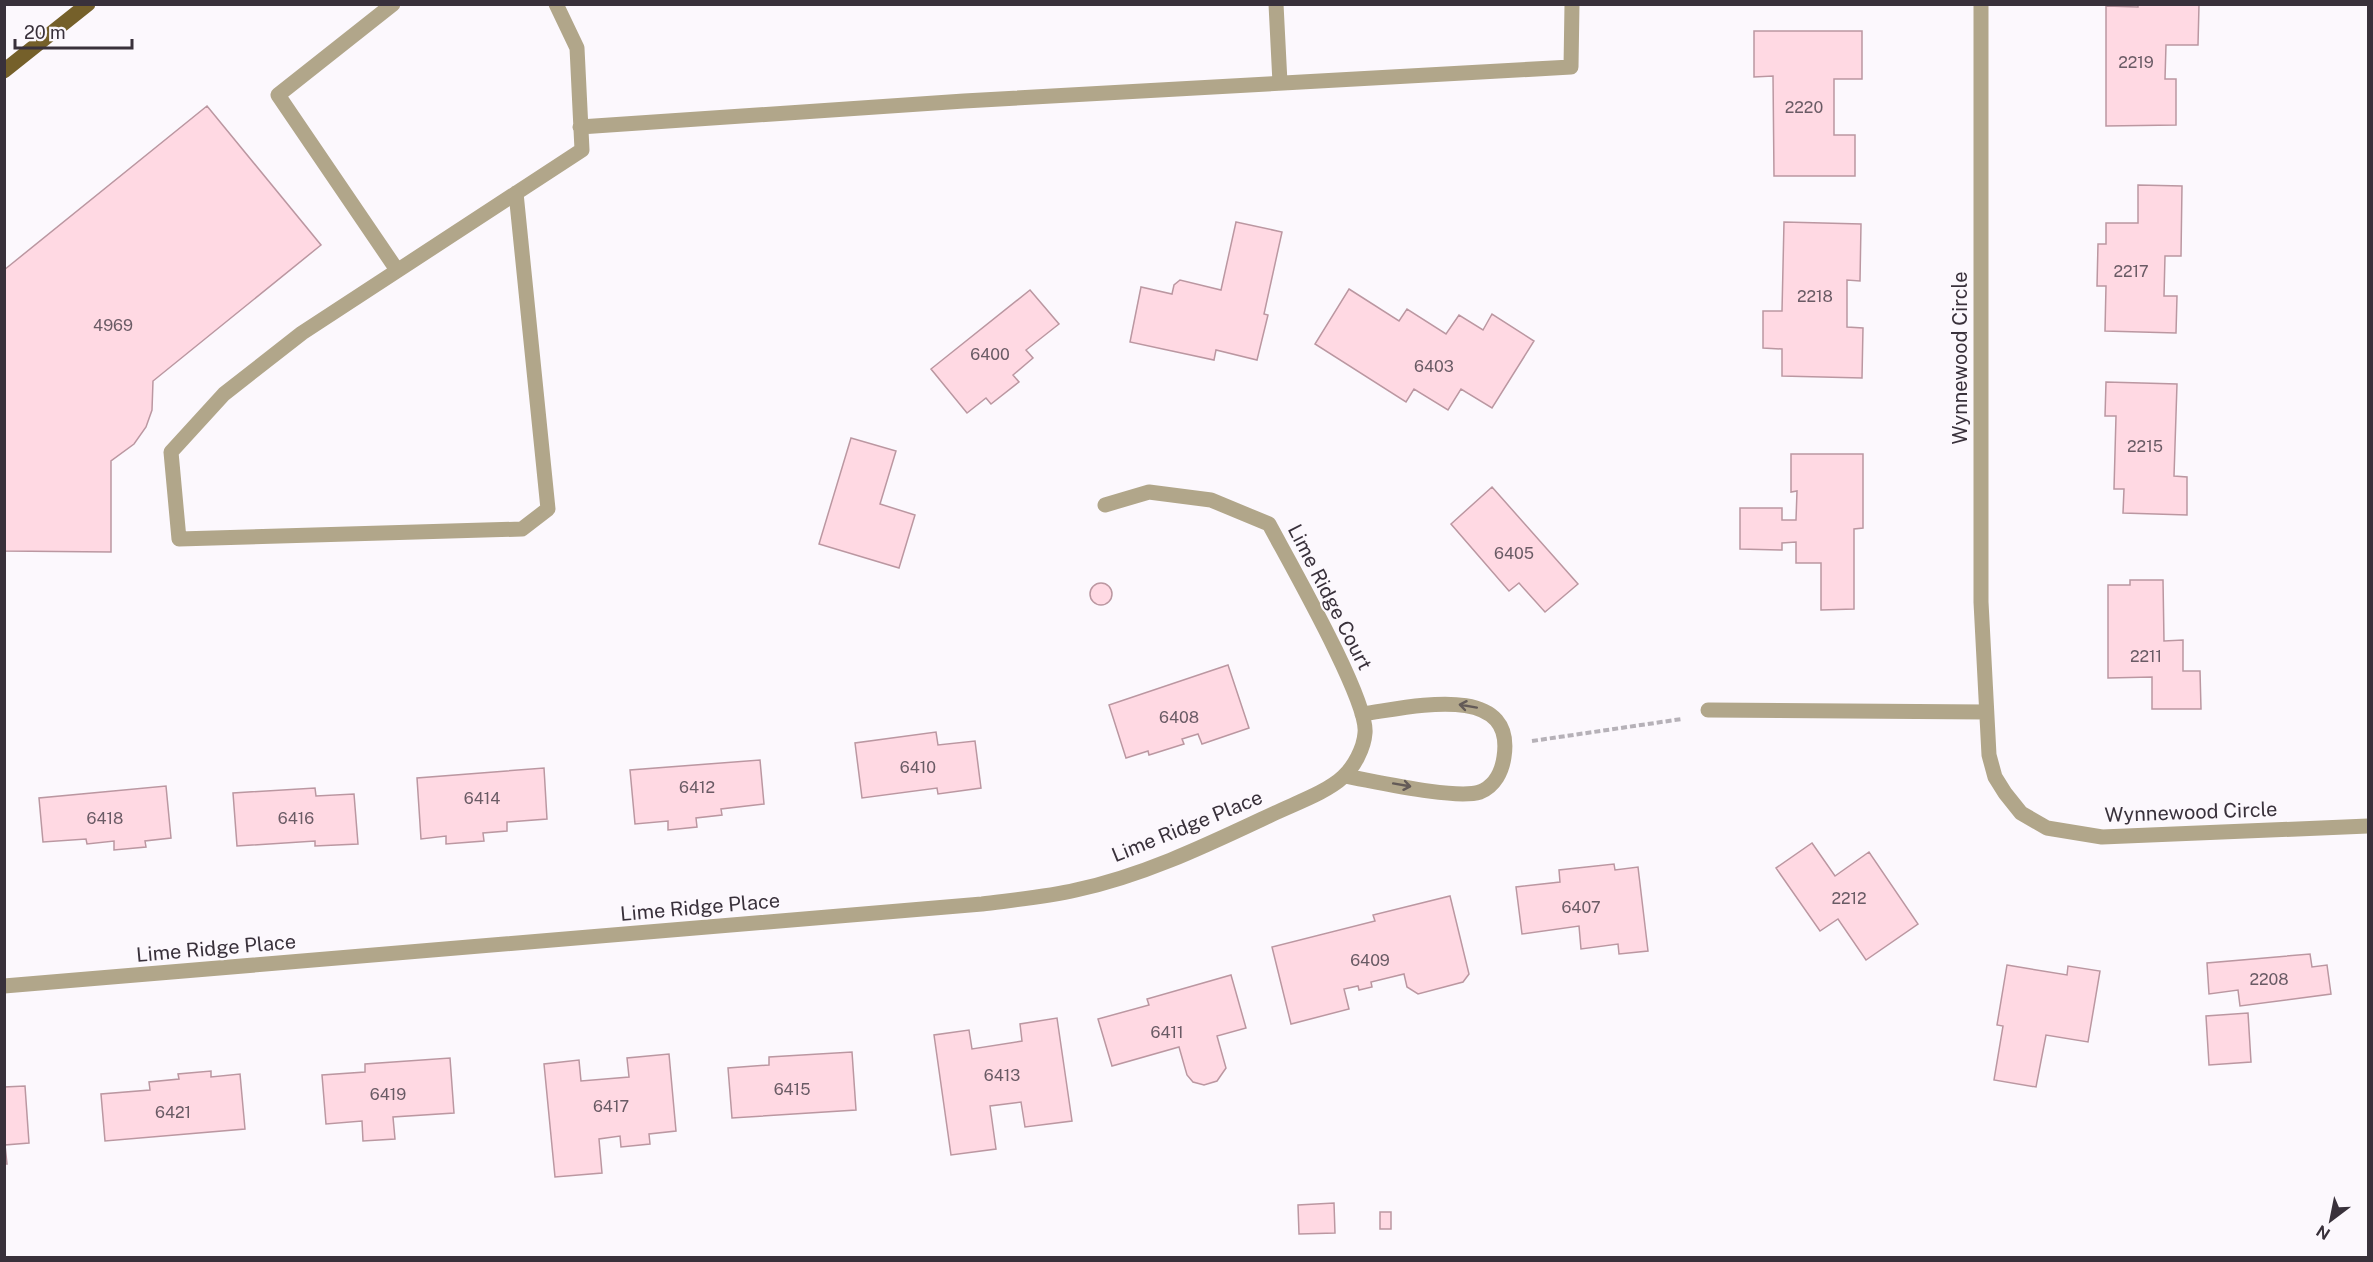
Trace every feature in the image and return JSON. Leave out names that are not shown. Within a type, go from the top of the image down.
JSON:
[{"type":"main road","points":[[4,71],[88,4]]},
{"type":"street","points":[[393,4],[278,95],[397,270]]},
{"type":"street","points":[[516,193],[548,509],[522,529],[179,539],[171,452],[224,394],[302,333],[397,270],[582,150],[577,48],[556,4]]},
{"type":"street","points":[[1276,4],[1280,83]]},
{"type":"street","points":[[580,127],[964,101],[1570,67],[1572,4]]},
{"type":"street","name":"Wynnewood Circle","points":[[1981,4],[1981,602],[1989,755],[1995,777],[2021,813],[2047,828],[2102,837],[2368,826]]},
{"type":"street","name":"Lime Ridge Court","points":[[1105,505],[1149,492],[1211,500],[1269,524],[1316,612],[1352,687],[1362,714],[1365,733],[1361,750]]},
{"type":"street","points":[[1345,776],[1460,795],[1481,791],[1496,780],[1503,764],[1506,745],[1502,729],[1489,713],[1473,705],[1448,703],[1362,714]]},
{"type":"street","points":[[1708,710],[1986,712]]},
{"type":"street","name":"Lime Ridge Place","points":[[4,986],[982,904],[1077,890],[1153,867],[1313,795],[1345,776],[1361,750]]},
{"type":"path","points":[[1506,745],[1678,720],[1708,710]]},
{"type":"building","points":[[2138,4],[2199,5],[2198,45],[2166,45],[2165,79],[2176,79],[2176,125],[2106,126],[2106,6],[2138,7]]},
{"type":"building","points":[[1754,31],[1862,31],[1862,79],[1834,79],[1834,135],[1855,135],[1855,176],[1774,176],[1773,76],[1754,77]]},
{"type":"building","points":[[207,106],[321,245],[153,381],[152,410],[146,427],[134,444],[111,461],[111,552],[4,551],[4,270]]},
{"type":"building","points":[[2138,185],[2182,186],[2181,256],[2165,256],[2164,296],[2177,296],[2176,333],[2105,331],[2106,286],[2097,286],[2098,244],[2106,244],[2106,223],[2138,223]]},
{"type":"building","points":[[1236,222],[1282,232],[1264,314],[1268,315],[1257,360],[1216,350],[1214,360],[1130,342],[1141,287],[1172,294],[1174,285],[1180,280],[1221,290]]},
{"type":"building","points":[[1784,222],[1861,224],[1860,281],[1847,280],[1847,327],[1863,328],[1862,378],[1782,376],[1782,349],[1763,348],[1763,311],[1782,311]]},
{"type":"building","points":[[1349,289],[1399,321],[1407,309],[1446,334],[1459,315],[1483,330],[1492,314],[1534,341],[1492,408],[1461,389],[1448,410],[1414,389],[1406,402],[1315,344]]},
{"type":"building","points":[[1030,290],[1059,324],[1026,350],[1033,358],[1013,375],[1019,382],[991,404],[986,398],[967,413],[931,369]]},
{"type":"building","points":[[2106,382],[2177,384],[2174,476],[2187,477],[2187,515],[2123,513],[2124,489],[2114,489],[2116,416],[2105,416]]},
{"type":"building","points":[[851,438],[896,451],[880,504],[915,515],[899,568],[819,544]]},
{"type":"building","points":[[1791,454],[1863,454],[1863,528],[1854,529],[1854,609],[1821,610],[1821,563],[1796,563],[1796,542],[1782,543],[1782,550],[1740,549],[1740,508],[1782,508],[1782,520],[1796,520],[1797,491],[1791,492]]},
{"type":"building","points":[[1492,487],[1578,584],[1545,612],[1519,583],[1509,591],[1451,524]]},
{"type":"building","points":[[2130,580],[2163,580],[2164,641],[2183,640],[2183,671],[2200,671],[2201,709],[2152,709],[2152,677],[2108,678],[2108,585],[2130,585]]},
{"type":"building","points":[[1101,583],[1109,586],[1112,594],[1109,602],[1101,605],[1093,602],[1090,594],[1093,586]]},
{"type":"building","points":[[1228,665],[1249,728],[1202,744],[1198,734],[1182,739],[1184,744],[1149,755],[1148,751],[1126,758],[1109,705]]},
{"type":"building","points":[[936,732],[938,745],[975,741],[981,788],[938,794],[937,788],[862,798],[855,743]]},
{"type":"building","points":[[760,760],[764,804],[721,809],[722,815],[696,818],[697,827],[668,830],[668,821],[635,824],[630,770]]},
{"type":"building","points":[[544,768],[547,819],[507,822],[507,831],[483,833],[484,841],[446,844],[446,836],[421,839],[417,778]]},
{"type":"building","points":[[166,786],[171,838],[145,841],[146,847],[114,850],[114,841],[87,844],[86,839],[43,842],[39,798]]},
{"type":"building","points":[[315,788],[316,796],[354,794],[358,844],[315,846],[315,841],[237,846],[233,793]]},
{"type":"building","points":[[1812,843],[1835,876],[1869,852],[1918,924],[1866,960],[1838,919],[1820,931],[1776,868]]},
{"type":"building","points":[[1614,864],[1615,870],[1638,867],[1648,951],[1619,954],[1618,944],[1581,949],[1579,926],[1522,934],[1516,887],[1560,882],[1559,870]]},
{"type":"building","points":[[1450,896],[1469,974],[1463,982],[1418,994],[1407,987],[1404,974],[1371,982],[1372,987],[1359,990],[1358,986],[1344,989],[1349,1009],[1291,1024],[1272,947],[1375,921],[1373,915]]},
{"type":"building","points":[[2310,954],[2312,967],[2327,965],[2331,994],[2240,1006],[2238,990],[2209,994],[2207,963]]},
{"type":"building","points":[[2007,965],[2067,975],[2068,966],[2100,971],[2088,1042],[2046,1035],[2036,1087],[1994,1080],[2003,1026],[1997,1025]]},
{"type":"building","points":[[1231,975],[1246,1028],[1217,1036],[1226,1068],[1217,1081],[1204,1085],[1193,1082],[1187,1075],[1179,1047],[1112,1066],[1098,1019],[1149,1005],[1147,999]]},
{"type":"building","points":[[2248,1013],[2251,1062],[2209,1065],[2206,1016]]},
{"type":"building","points":[[1057,1018],[1072,1121],[1025,1127],[1021,1102],[990,1106],[996,1149],[951,1155],[934,1035],[969,1030],[972,1049],[1022,1041],[1020,1024]]},
{"type":"building","points":[[852,1052],[856,1110],[732,1118],[728,1068],[769,1065],[769,1057]]},
{"type":"building","points":[[669,1054],[676,1131],[649,1134],[650,1144],[621,1147],[620,1136],[599,1139],[602,1173],[555,1177],[544,1064],[579,1060],[581,1081],[629,1077],[627,1058]]},
{"type":"building","points":[[450,1058],[454,1113],[393,1117],[395,1139],[363,1141],[362,1121],[326,1124],[322,1075],[365,1072],[365,1064]]},
{"type":"building","points":[[211,1071],[211,1077],[240,1074],[245,1129],[105,1141],[101,1094],[150,1090],[149,1082],[179,1079],[178,1074]]},
{"type":"building","points":[[25,1086],[29,1143],[5,1145],[7,1164],[4,1164],[4,1087]]},
{"type":"building","points":[[1334,1203],[1335,1233],[1299,1234],[1298,1205]]},
{"type":"building","points":[[1380,1212],[1391,1212],[1391,1229],[1380,1229]]}]
